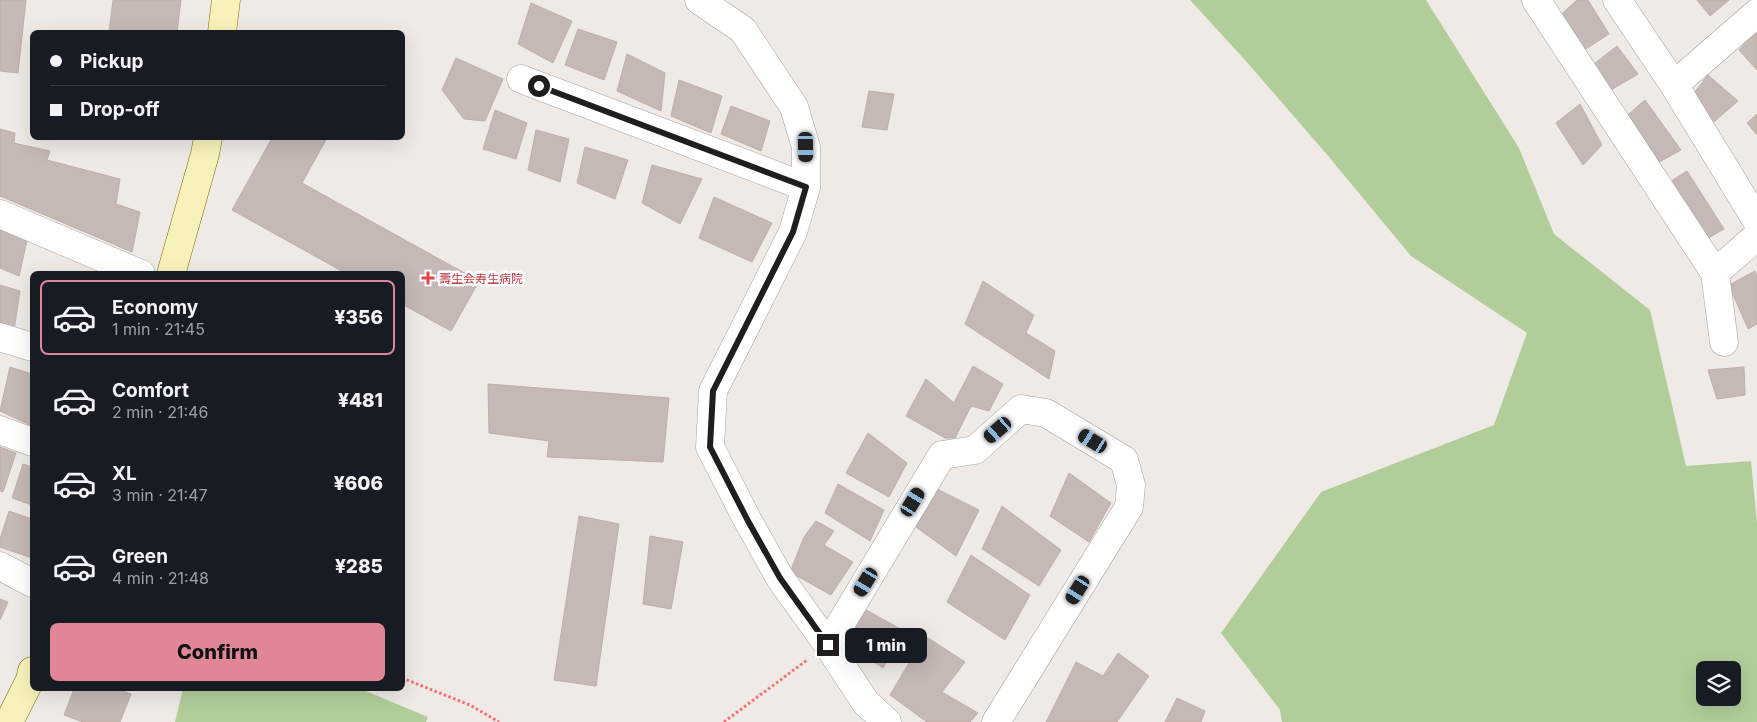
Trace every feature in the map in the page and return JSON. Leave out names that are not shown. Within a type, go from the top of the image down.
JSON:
[{"type":"street","points":[[222,30],[226,0]]},
{"type":"street","points":[[699,0],[744,30],[794,108],[806,147],[806,187],[793,232],[713,391],[710,447],[780,578],[828,645],[866,704],[887,722]]},
{"type":"street","points":[[1536,0],[1715,273],[1724,342]]},
{"type":"street","points":[[1617,0],[1674,85],[1757,221]]},
{"type":"street","points":[[1674,85],[1757,13]]},
{"type":"street","points":[[521,79],[806,187]]},
{"type":"street","points":[[172,271],[208,140]]},
{"type":"street","points":[[0,214],[134,271]]},
{"type":"street","points":[[1715,273],[1757,236]]},
{"type":"street","points":[[0,337],[30,347]]},
{"type":"street","points":[[828,645],[942,455],[975,450],[1021,409],[1046,413],[1124,460],[1131,485],[1129,507],[996,722]]},
{"type":"street","points":[[0,430],[30,441]]},
{"type":"street","points":[[0,566],[30,582]]},
{"type":"street","points":[[9,722],[30,680]]},
{"type":"path","points":[[724,722],[828,645]]},
{"type":"path","points":[[405,679],[470,705],[499,722]]},
{"type":"green space","points":[[1190,0],[1426,0],[1519,148],[1554,234],[1650,310],[1686,466],[1751,461],[1757,523],[1757,722],[1282,722],[1280,710],[1221,633],[1321,492],[1494,425],[1527,333],[1411,256],[1329,157]]},
{"type":"green space","points":[[183,691],[366,691],[428,717],[426,722],[175,722]]},
{"type":"building","points":[[0,0],[26,0],[18,73],[0,71]]},
{"type":"building","points":[[113,0],[181,0],[177,30],[109,30]]},
{"type":"building","points":[[1577,0],[1588,0],[1609,34],[1578,54],[1554,21]]},
{"type":"building","points":[[1697,0],[1729,0],[1710,16]]},
{"type":"building","points":[[531,3],[572,21],[553,63],[518,44]]},
{"type":"building","points":[[578,29],[617,42],[604,80],[565,65]]},
{"type":"building","points":[[1757,30],[1757,70],[1739,50]]},
{"type":"building","points":[[1617,46],[1638,74],[1604,94],[1585,71]]},
{"type":"building","points":[[627,54],[665,73],[661,111],[617,91]]},
{"type":"building","points":[[456,58],[503,79],[485,121],[464,119],[442,90]]},
{"type":"building","points":[[1708,75],[1738,101],[1709,126],[1688,101]]},
{"type":"building","points":[[679,80],[722,96],[711,133],[671,116]]},
{"type":"building","points":[[869,91],[894,94],[887,130],[862,127]]},
{"type":"building","points":[[1645,100],[1681,150],[1652,166],[1623,119]]},
{"type":"building","points":[[1580,104],[1602,145],[1583,165],[1556,123]]},
{"type":"building","points":[[731,106],[770,121],[761,151],[721,134]]},
{"type":"building","points":[[495,110],[527,123],[516,159],[483,149]]},
{"type":"building","points":[[1757,114],[1757,135],[1747,123]]},
{"type":"building","points":[[0,129],[15,133],[14,143],[50,151],[47,160],[120,179],[116,204],[140,212],[132,252],[0,196]]},
{"type":"building","points":[[536,130],[569,139],[560,182],[528,170]]},
{"type":"building","points":[[271,140],[326,140],[302,183],[479,281],[451,331],[405,306],[405,271],[342,271],[232,210]]},
{"type":"building","points":[[585,147],[628,160],[615,199],[577,183]]},
{"type":"building","points":[[652,165],[702,179],[680,224],[642,203]]},
{"type":"building","points":[[1687,171],[1724,229],[1698,244],[1665,185]]},
{"type":"building","points":[[714,197],[772,223],[752,262],[699,238]]},
{"type":"building","points":[[0,223],[28,236],[19,276],[0,268]]},
{"type":"building","points":[[1755,271],[1757,276],[1757,324],[1748,329],[1729,285]]},
{"type":"building","points":[[983,281],[1034,315],[1026,333],[1055,351],[1049,379],[965,324]]},
{"type":"building","points":[[0,285],[20,291],[14,330],[0,325]]},
{"type":"building","points":[[973,366],[1003,384],[989,411],[971,406],[955,438],[945,438],[906,416],[926,379],[954,403]]},
{"type":"building","points":[[10,367],[30,373],[30,425],[0,411]]},
{"type":"building","points":[[1744,367],[1745,395],[1717,399],[1708,370]]},
{"type":"building","points":[[488,384],[669,398],[663,462],[547,457],[549,441],[489,433]]},
{"type":"building","points":[[868,433],[907,463],[889,497],[846,473]]},
{"type":"building","points":[[0,447],[16,453],[3,492],[0,491]]},
{"type":"building","points":[[23,464],[30,466],[30,504],[12,498]]},
{"type":"building","points":[[1069,473],[1111,503],[1089,542],[1050,516]]},
{"type":"building","points":[[838,484],[884,510],[870,541],[825,513]]},
{"type":"building","points":[[933,487],[979,510],[956,556],[912,524]]},
{"type":"building","points":[[1002,506],[1061,550],[1039,586],[982,549]]},
{"type":"building","points":[[9,511],[30,518],[30,557],[0,547],[0,539]]},
{"type":"building","points":[[579,516],[619,524],[596,686],[554,680]]},
{"type":"building","points":[[816,521],[834,531],[824,545],[853,562],[831,595],[790,572],[804,537]]},
{"type":"building","points":[[650,536],[683,542],[671,609],[643,604]]},
{"type":"building","points":[[971,555],[1030,595],[1005,640],[947,602]]},
{"type":"building","points":[[0,599],[8,602],[0,620]]},
{"type":"building","points":[[861,607],[904,631],[883,668],[845,643]]},
{"type":"building","points":[[925,636],[965,662],[942,692],[978,713],[970,722],[927,722],[890,695]]},
{"type":"building","points":[[1118,653],[1149,676],[1117,722],[1046,722],[1076,662],[1103,676]]},
{"type":"building","points":[[73,691],[123,691],[131,694],[120,722],[83,722],[64,715]]},
{"type":"building","points":[[1177,698],[1205,711],[1201,722],[1165,722]]},
{"type":"place","name":"壽生会寿生病院","points":[[428,278]]},
{"type":"route","points":[[539,86],[806,187],[793,232],[713,391],[710,447],[780,578],[828,645]]}]
